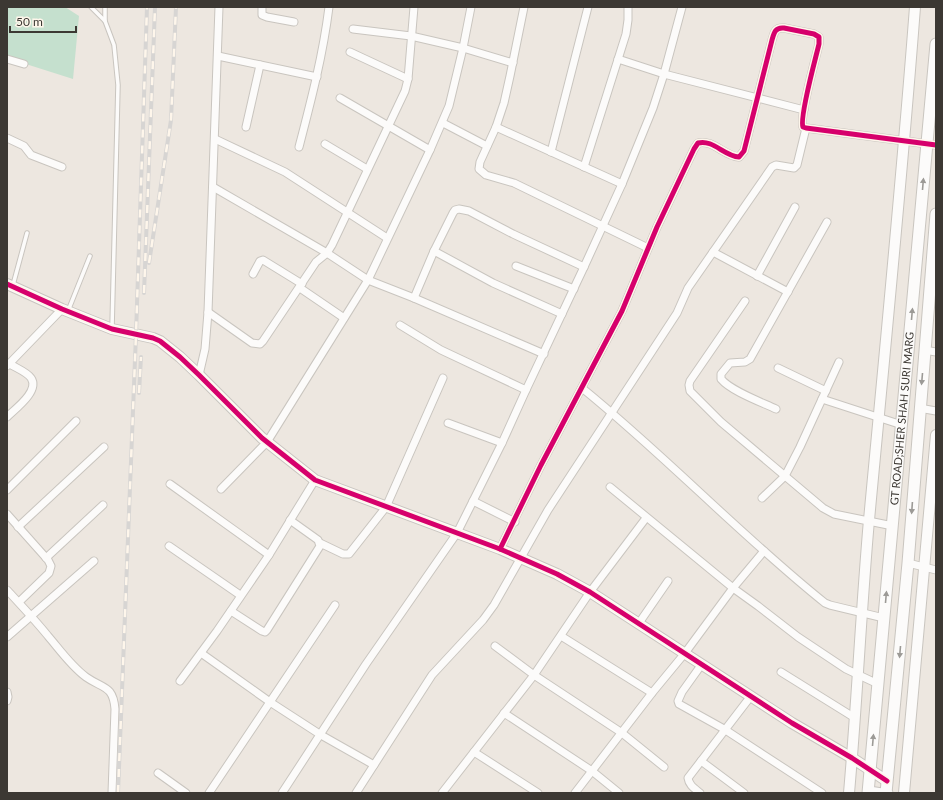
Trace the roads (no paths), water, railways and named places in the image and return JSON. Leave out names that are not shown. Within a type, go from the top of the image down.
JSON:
[{"type":"main road","points":[[849,793],[859,676],[869,521],[880,418],[895,236],[905,141],[915,7]]},
{"type":"main road","name":"GT ROAD;SHER SHAH SURI MARG","points":[[869,791],[902,425],[932,144],[936,44]]},
{"type":"main road","name":"GT ROAD;SHER SHAH SURI MARG","points":[[887,790],[908,563],[936,214]]},
{"type":"main road","points":[[10,285],[64,310],[112,329],[160,341],[200,375],[267,442],[315,480],[500,549],[557,574],[590,592],[792,723],[871,769],[887,790]]},
{"type":"main road","points":[[904,793],[936,435]]},
{"type":"street","points":[[200,375],[205,349],[208,312],[219,7]]},
{"type":"street","points":[[262,7],[262,15],[294,22]]},
{"type":"street","points":[[299,147],[317,78],[329,7]]},
{"type":"street","points":[[208,312],[252,343],[260,344],[316,262],[327,253],[348,213],[405,91],[408,79],[414,7]]},
{"type":"street","points":[[221,489],[267,442],[368,280],[443,123],[453,91],[471,7]]},
{"type":"street","points":[[524,7],[504,103],[496,127],[478,166],[481,172],[514,183],[648,248]]},
{"type":"street","points":[[551,152],[588,7]]},
{"type":"street","points":[[584,167],[627,27],[628,7]]},
{"type":"street","points":[[282,793],[366,664],[458,533],[544,354],[622,184],[649,118],[664,74],[682,7]]},
{"type":"street","points":[[500,549],[515,522],[541,464],[622,311],[648,248],[687,162],[698,143],[709,143],[728,155],[735,157],[739,157],[744,151],[772,40],[776,30],[779,28],[814,34],[819,37],[819,44],[804,110],[802,123],[803,127],[932,144]]},
{"type":"street","points":[[353,30],[411,36],[463,48],[513,63]]},
{"type":"street","points":[[350,52],[408,79]]},
{"type":"street","points":[[218,56],[317,78]]},
{"type":"street","points":[[7,59],[24,64]]},
{"type":"street","points":[[618,59],[664,74],[804,110]]},
{"type":"street","points":[[246,127],[260,66]]},
{"type":"street","points":[[340,98],[430,150]]},
{"type":"street","points":[[443,123],[487,146]]},
{"type":"street","points":[[496,127],[622,184]]},
{"type":"street","points":[[356,793],[432,675],[483,620],[494,605],[548,510],[677,313],[688,288],[772,167],[776,165],[796,167],[799,162],[806,128]]},
{"type":"street","points":[[7,138],[24,146],[31,155],[62,167]]},
{"type":"street","points":[[215,139],[285,172],[387,238]]},
{"type":"street","points":[[325,144],[367,170]]},
{"type":"street","points":[[213,187],[327,253],[368,280],[414,298],[544,354]]},
{"type":"street","points":[[757,276],[795,207]]},
{"type":"street","points":[[414,298],[434,251],[453,213],[456,210],[463,209],[584,267]]},
{"type":"street","points":[[776,409],[724,382],[721,377],[730,363],[745,362],[750,359],[827,222]]},
{"type":"street","points":[[434,251],[493,283],[562,314]]},
{"type":"street","points":[[713,252],[788,292]]},
{"type":"street","points":[[253,274],[262,260],[301,286],[344,318]]},
{"type":"street","points":[[516,266],[574,289]]},
{"type":"street","points":[[745,301],[690,381],[689,389],[721,422],[829,512],[893,526]]},
{"type":"street","points":[[7,417],[28,396],[33,384],[32,379],[28,375],[8,365],[64,310]]},
{"type":"street","points":[[400,325],[441,350],[526,390]]},
{"type":"street","points":[[924,350],[936,352]]},
{"type":"street","points":[[762,498],[785,476],[839,362]]},
{"type":"street","points":[[778,368],[826,391]]},
{"type":"street","points":[[290,520],[318,540],[320,544],[343,554],[348,554],[386,507],[443,378]]},
{"type":"street","points":[[582,388],[612,412],[764,551],[825,603],[884,618]]},
{"type":"street","points":[[822,399],[902,425]]},
{"type":"street","points":[[920,408],[936,411]]},
{"type":"street","points":[[7,490],[76,421]]},
{"type":"street","points":[[448,423],[502,443]]},
{"type":"street","points":[[18,527],[104,447]]},
{"type":"street","points":[[180,681],[231,611],[269,555],[315,480]]},
{"type":"street","points":[[170,484],[269,555]]},
{"type":"street","points":[[610,487],[733,588],[798,637],[859,676],[878,684]]},
{"type":"street","points":[[473,501],[515,522]]},
{"type":"street","points":[[46,558],[103,505]]},
{"type":"street","points":[[7,514],[46,558],[51,566],[49,573],[19,602]]},
{"type":"street","points":[[446,792],[474,752],[534,675],[590,592],[646,518]]},
{"type":"street","points":[[231,611],[262,632],[265,632],[319,548],[320,544]]},
{"type":"street","points":[[169,546],[240,596]]},
{"type":"street","points":[[579,792],[592,771],[622,734],[652,693],[685,654],[733,588],[764,551]]},
{"type":"street","points":[[7,637],[94,561]]},
{"type":"street","points":[[908,563],[936,570]]},
{"type":"street","points":[[639,624],[668,580]]},
{"type":"street","points":[[7,590],[32,616],[70,663],[86,677],[110,691],[114,698],[115,709],[112,793]]},
{"type":"street","points":[[209,793],[335,605]]},
{"type":"street","points":[[561,636],[652,693]]},
{"type":"street","points":[[495,646],[534,675],[622,734],[664,767]]},
{"type":"street","points":[[201,653],[270,702],[321,735],[374,765]]},
{"type":"street","points":[[702,664],[682,692],[678,701],[679,704],[724,730],[822,793]]},
{"type":"street","points":[[781,672],[855,718]]},
{"type":"street","points":[[7,692],[7,701]]},
{"type":"street","points":[[697,792],[689,782],[688,778],[751,696]]},
{"type":"street","points":[[504,713],[592,771],[619,793]]},
{"type":"street","points":[[474,752],[538,793]]},
{"type":"street","points":[[701,760],[744,793]]},
{"type":"street","points":[[158,773],[186,793]]},
{"type":"street","points":[[869,791],[887,790]]},
{"type":"lane","points":[[91,7],[105,21]]},
{"type":"lane","points":[[105,7],[105,21],[114,45],[118,85],[112,329]]},
{"type":"lane","points":[[10,285],[27,233]]},
{"type":"lane","points":[[64,310],[90,256]]},
{"type":"railway","points":[[118,793],[147,7]]},
{"type":"railway","points":[[144,293],[155,7]]},
{"type":"railway","points":[[149,263],[171,120],[176,7]]},
{"type":"railway","points":[[139,393],[141,357]]}]
